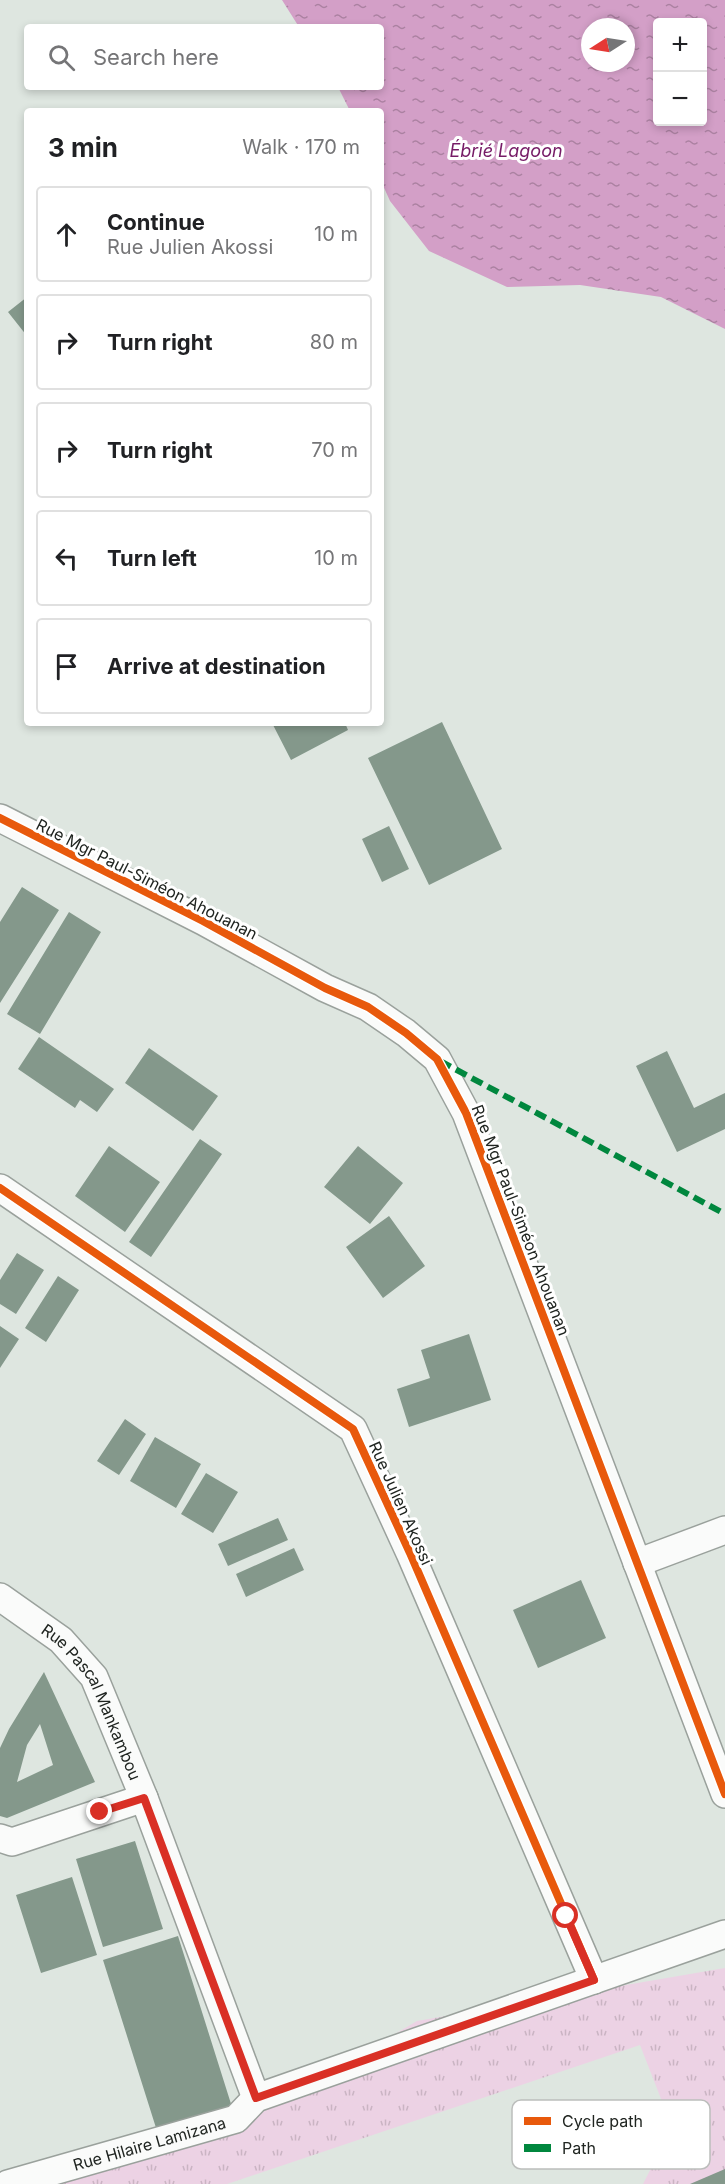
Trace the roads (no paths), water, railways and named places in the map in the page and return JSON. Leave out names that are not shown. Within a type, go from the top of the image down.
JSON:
[{"type":"street","name":"Rue Mgr Paul-Siméon Ahouanan","points":[[0,818],[203,921],[325,988],[368,1007],[406,1033],[437,1059],[466,1113],[725,1794]]},
{"type":"street","name":"Rue Julien Akossi","points":[[0,1188],[353,1429],[415,1564],[594,1980]]},
{"type":"street","points":[[636,1563],[725,1530]]},
{"type":"street","name":"Rue Pascal Mankambou","points":[[0,1597],[61,1640],[94,1677],[144,1798],[256,2098]]},
{"type":"street","points":[[0,1838],[12,1842],[144,1798]]},
{"type":"street","name":"Rue Hilaire Lamizana","points":[[8,2184],[236,2119],[256,2098],[725,1934]]},
{"type":"water","name":"Ébrié Lagoon","points":[[282,0],[725,0],[725,329],[661,297],[580,285],[507,287],[429,251],[390,201],[384,188],[384,108],[348,108],[340,90],[384,90],[384,24],[297,24]]}]
